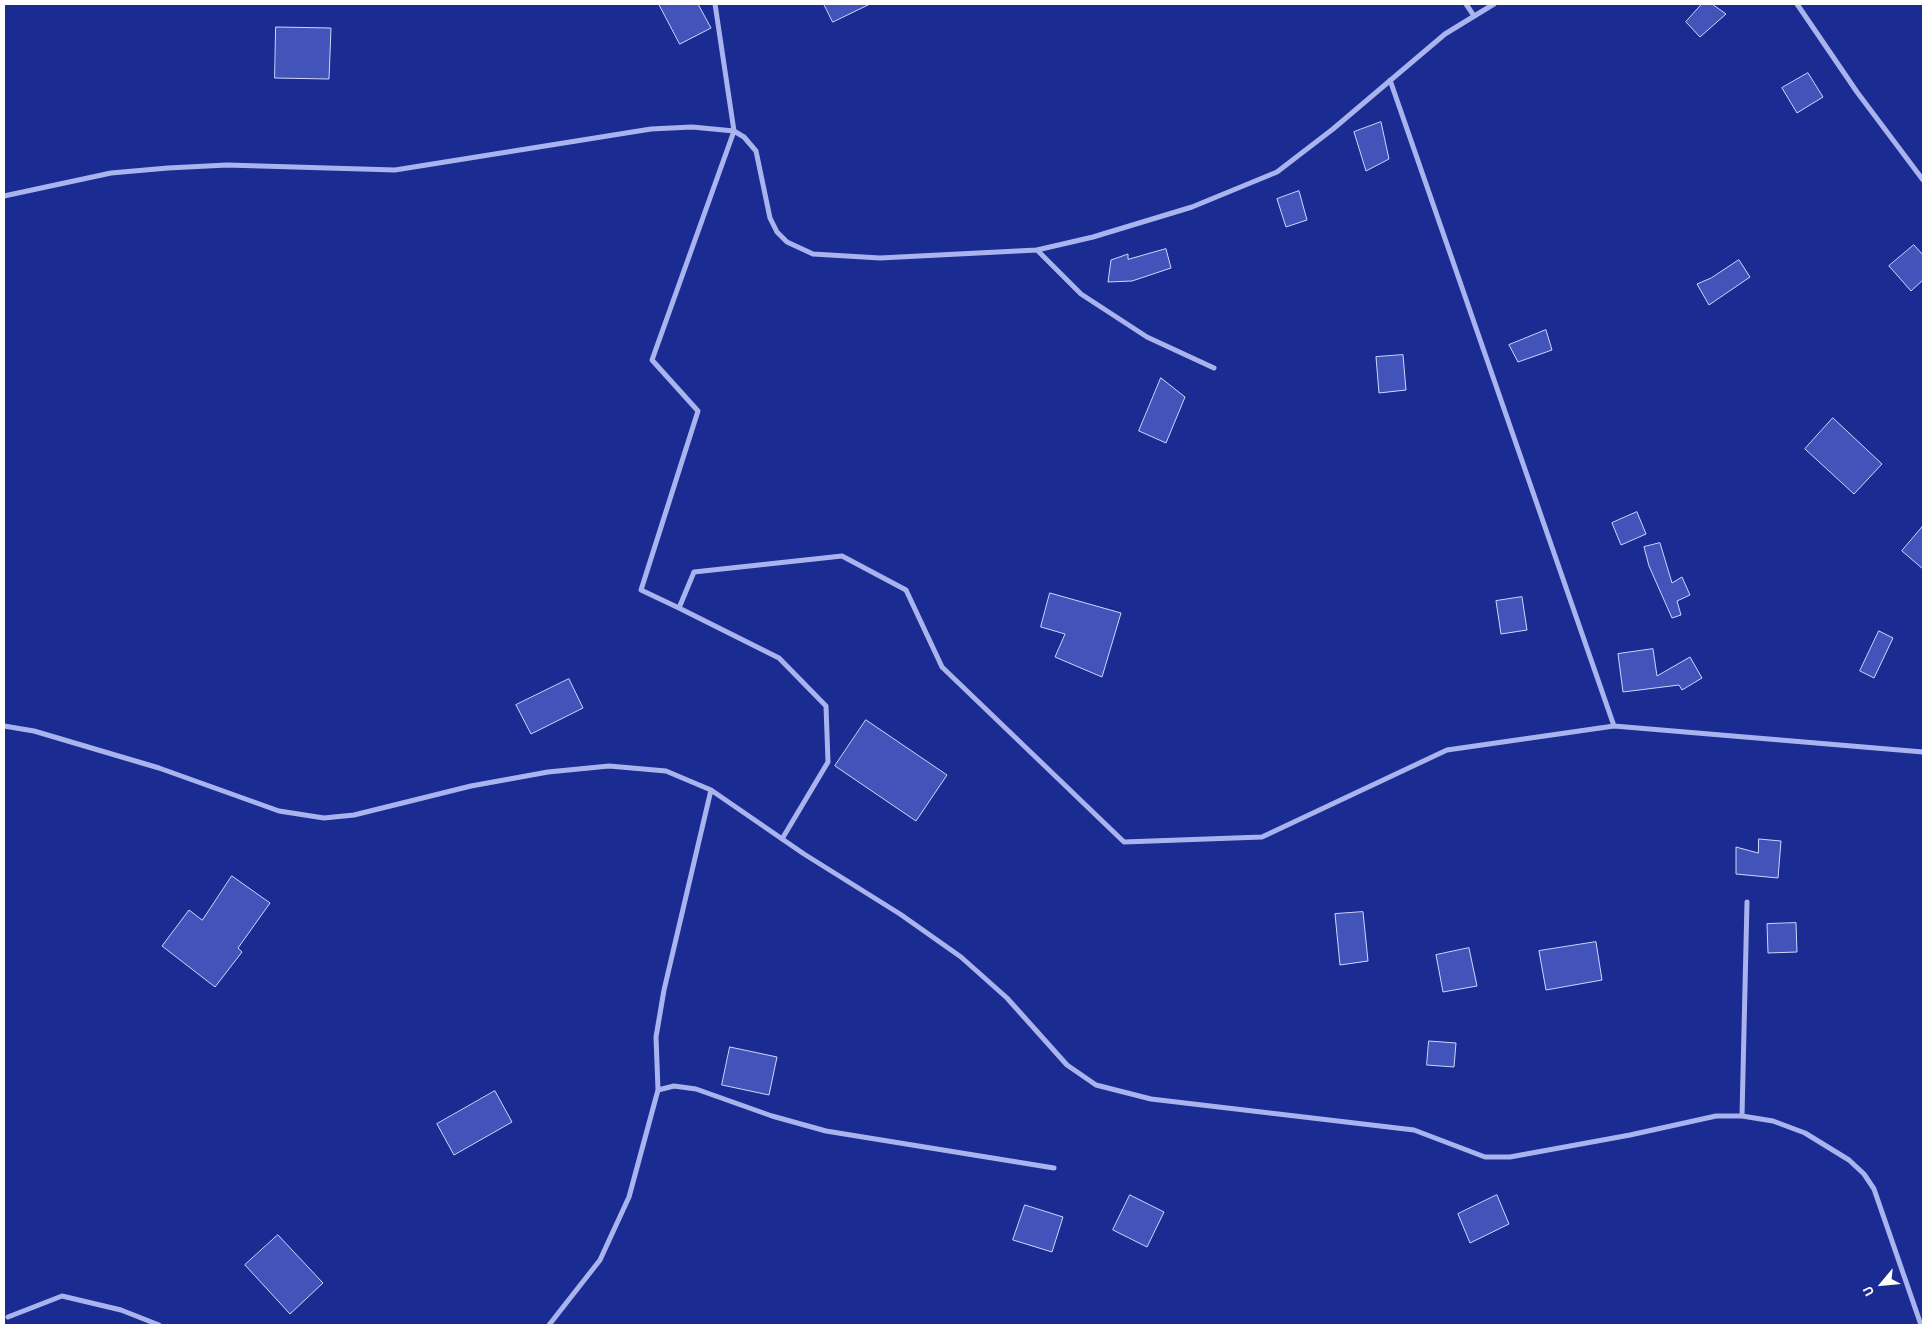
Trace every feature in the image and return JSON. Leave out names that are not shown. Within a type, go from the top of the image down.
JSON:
[{"type":"street","points":[[715,4],[734,130],[652,360],[698,411],[641,590],[778,658],[826,706],[828,762],[782,839]]},
{"type":"street","points":[[1466,4],[1474,16]]},
{"type":"street","points":[[4,196],[111,173],[168,168],[227,165],[395,170],[651,129],[692,127],[734,130],[744,137],[756,151],[770,218],[778,232],[787,242],[813,254],[880,258],[1037,250],[1092,237],[1192,207],[1277,172],[1333,129],[1445,34],[1494,4]]},
{"type":"street","points":[[1797,4],[1857,92],[1923,180]]},
{"type":"street","points":[[1390,80],[1614,726]]},
{"type":"street","points":[[1037,250],[1081,294],[1146,337],[1214,368]]},
{"type":"street","points":[[679,608],[694,572],[842,556],[906,590],[942,667],[1124,842],[1262,837],[1447,750],[1614,726],[1923,752]]},
{"type":"street","points":[[4,726],[34,731],[159,768],[279,811],[324,818],[354,815],[471,786],[538,774],[610,766],[666,772],[711,790],[782,839],[900,914],[961,957],[1006,998],[1068,1065],[1096,1085],[1150,1099],[1414,1130],[1485,1156],[1510,1157],[1716,1116],[1742,1116],[1773,1121],[1805,1133],[1849,1160],[1864,1174],[1881,1206],[1908,1292],[1921,1325]]},
{"type":"street","points":[[549,1325],[600,1260],[629,1197],[658,1090],[656,1037],[664,990],[711,790]]},
{"type":"street","points":[[1742,1116],[1747,902]]},
{"type":"street","points":[[658,1090],[674,1086],[696,1089],[772,1116],[826,1131],[1054,1168]]},
{"type":"street","points":[[8,1317],[62,1296],[121,1310],[159,1325]]},
{"type":"building","points":[[659,4],[698,4],[711,28],[680,44]]},
{"type":"building","points":[[824,4],[870,4],[833,22]]},
{"type":"building","points":[[1702,4],[1712,4],[1726,14],[1700,37],[1686,22]]},
{"type":"building","points":[[276,27],[331,28],[329,79],[275,78]]},
{"type":"building","points":[[1808,73],[1823,97],[1797,113],[1782,88]]},
{"type":"building","points":[[1381,122],[1389,159],[1366,171],[1354,132]]},
{"type":"building","points":[[1299,191],[1307,220],[1286,227],[1277,199]]},
{"type":"building","points":[[1914,245],[1923,255],[1923,280],[1911,291],[1889,266]]},
{"type":"building","points":[[1166,249],[1171,268],[1132,281],[1108,282],[1111,260],[1128,254],[1128,259]]},
{"type":"building","points":[[1739,260],[1750,277],[1709,305],[1697,284],[1711,278]]},
{"type":"building","points":[[1546,330],[1552,350],[1518,362],[1509,345]]},
{"type":"building","points":[[1403,355],[1406,390],[1379,393],[1376,357]]},
{"type":"building","points":[[1161,378],[1185,397],[1166,443],[1139,431]]},
{"type":"building","points":[[1833,418],[1882,464],[1854,494],[1805,449]]},
{"type":"building","points":[[1637,512],[1646,534],[1621,545],[1612,523]]},
{"type":"building","points":[[1923,526],[1923,569],[1902,551]]},
{"type":"building","points":[[1660,543],[1672,583],[1682,577],[1690,595],[1677,601],[1681,615],[1672,618],[1649,566],[1644,547]]},
{"type":"building","points":[[1050,593],[1121,613],[1102,677],[1055,657],[1065,634],[1041,627]]},
{"type":"building","points":[[1522,597],[1527,630],[1501,634],[1496,601]]},
{"type":"building","points":[[1879,631],[1893,638],[1874,678],[1860,671]]},
{"type":"building","points":[[1653,649],[1657,676],[1690,657],[1702,678],[1682,690],[1679,685],[1623,692],[1618,654]]},
{"type":"building","points":[[569,679],[583,708],[531,734],[516,705]]},
{"type":"building","points":[[866,720],[947,775],[916,821],[835,766]]},
{"type":"building","points":[[1759,839],[1781,841],[1778,878],[1736,874],[1736,847],[1758,853]]},
{"type":"building","points":[[232,876],[270,903],[238,948],[242,952],[215,987],[162,946],[189,910],[202,920]]},
{"type":"building","points":[[1363,912],[1368,961],[1340,965],[1335,914]]},
{"type":"building","points":[[1796,923],[1797,952],[1768,953],[1767,924]]},
{"type":"building","points":[[1596,942],[1602,980],[1546,990],[1539,951]]},
{"type":"building","points":[[1469,948],[1477,986],[1443,992],[1436,955]]},
{"type":"building","points":[[1429,1041],[1456,1043],[1454,1067],[1427,1065]]},
{"type":"building","points":[[730,1047],[777,1057],[769,1095],[722,1085]]},
{"type":"building","points":[[495,1091],[512,1122],[454,1155],[437,1124]]},
{"type":"building","points":[[1130,1195],[1164,1212],[1147,1247],[1113,1230]]},
{"type":"building","points":[[1497,1195],[1509,1224],[1470,1243],[1458,1214]]},
{"type":"building","points":[[1025,1205],[1063,1217],[1052,1252],[1013,1240]]},
{"type":"building","points":[[278,1235],[323,1283],[290,1314],[245,1265]]}]
